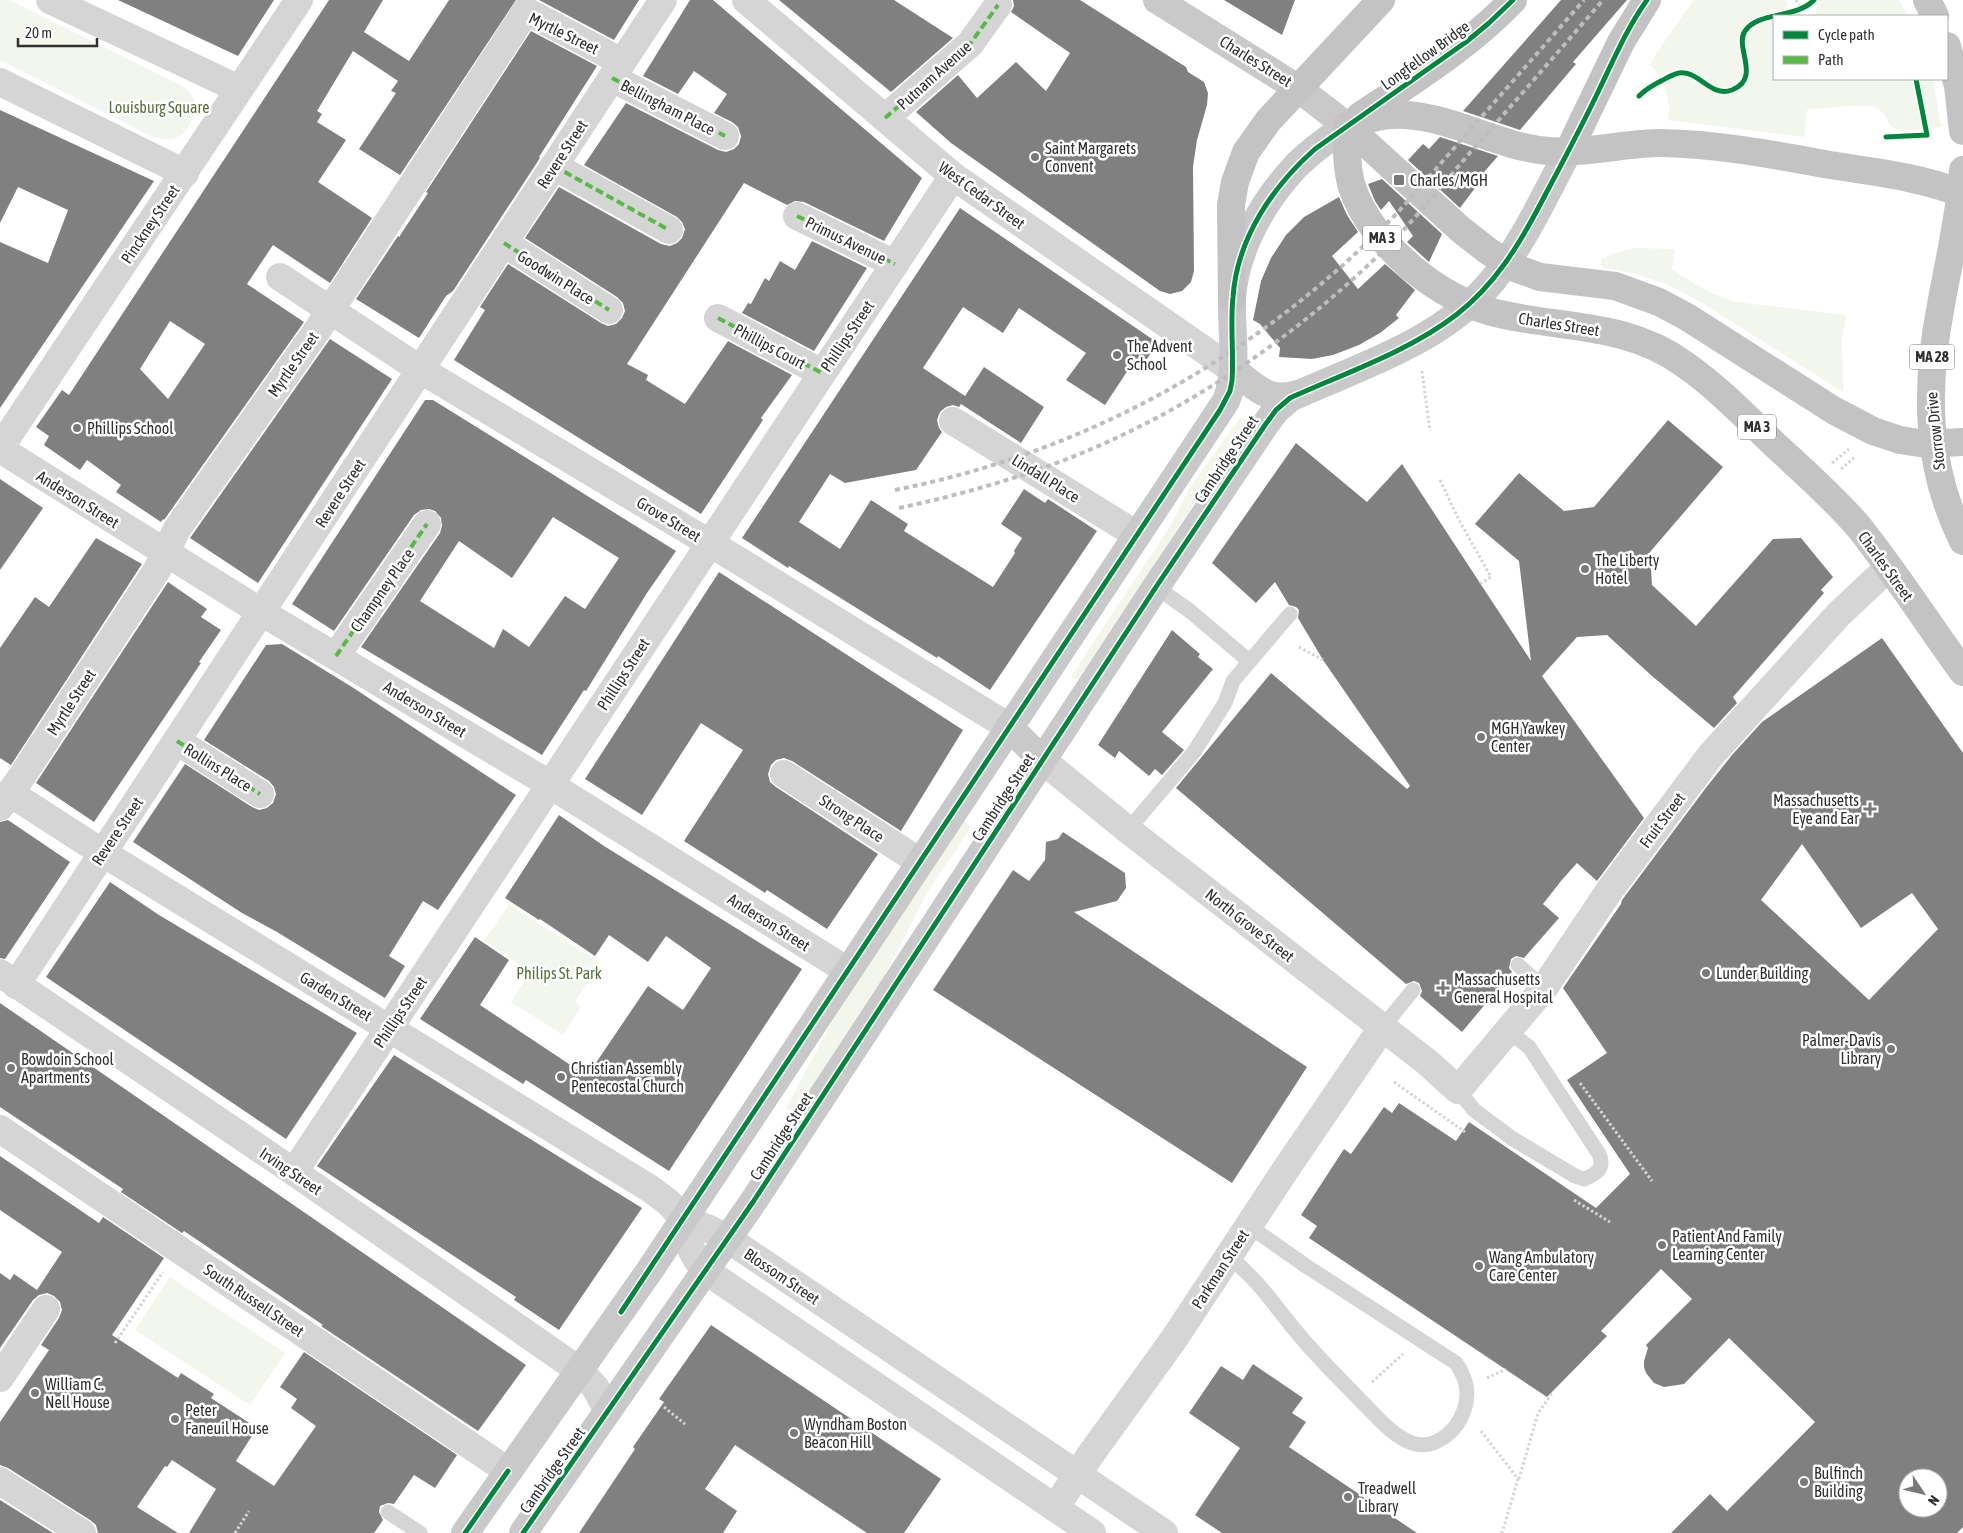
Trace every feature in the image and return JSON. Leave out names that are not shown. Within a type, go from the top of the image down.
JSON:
[{"type":"highway","points":[[1232,299],[1232,193],[1238,169],[1246,152],[1258,134],[1381,0]]},
{"type":"highway","name":"Longfellow Bridge","points":[[1347,126],[1466,42],[1513,0]]},
{"type":"highway","points":[[1568,152],[1621,42],[1647,0]]},
{"type":"highway","points":[[1927,0],[1934,15]]},
{"type":"highway","points":[[1948,50],[1958,86],[1963,131]]},
{"type":"highway","points":[[1347,126],[1377,117],[1407,116],[1437,120],[1527,148],[1548,151],[1568,152],[1661,143],[1702,146],[1778,156],[1911,178],[1963,194]]},
{"type":"highway","points":[[1347,126],[1455,225],[1506,263],[1534,276],[1615,286],[1659,302],[1687,317],[1832,410],[1862,427],[1900,440],[1926,444],[1963,442]]},
{"type":"highway","name":"Charles Street","points":[[1347,126],[1350,180],[1353,190],[1374,227],[1392,249],[1412,267],[1452,295],[1469,304],[1500,314],[1595,329],[1630,337],[1643,341],[1670,355],[1716,390],[1836,502],[1859,528],[1963,672]]},
{"type":"highway","name":"Storrow Drive","points":[[1963,170],[1958,216],[1936,327],[1930,398],[1932,432],[1939,474],[1952,519],[1963,541]]},
{"type":"main road","name":"Charles Street","points":[[1174,4],[1299,89],[1347,126]]},
{"type":"main road","name":"Cambridge Street","points":[[465,1533],[580,1371],[684,1219],[1223,406],[1230,392],[1233,370],[1232,299],[1240,257],[1251,231],[1268,202],[1296,166],[1347,126]]},
{"type":"main road","name":"Cambridge Street","points":[[523,1533],[728,1239],[1264,425],[1284,403],[1298,394],[1417,340],[1445,323],[1469,304],[1506,263],[1525,234],[1568,152]]},
{"type":"main road","points":[[1233,370],[1261,390],[1276,397],[1282,398],[1298,394]]},
{"type":"main road","points":[[1009,727],[1042,760]]},
{"type":"street","points":[[50,0],[239,89]]},
{"type":"street","name":"Pinckney Street","points":[[0,448],[299,0]]},
{"type":"street","name":"Revere Street","points":[[8,979],[103,853],[663,0]]},
{"type":"street","name":"West Cedar Street","points":[[746,0],[953,176],[1233,370]]},
{"type":"street","name":"Putnam Avenue","points":[[885,118],[970,44],[998,4]]},
{"type":"street","name":"Myrtle Street","points":[[5,800],[157,570],[177,530],[330,310],[526,11],[617,70]]},
{"type":"street","name":"Bellingham Place","points":[[617,70],[725,136]]},
{"type":"street","points":[[0,82],[185,173]]},
{"type":"street","points":[[554,166],[669,230]]},
{"type":"street","name":"Phillips Street","points":[[294,1172],[953,176]]},
{"type":"street","name":"Primus Avenue","points":[[797,216],[895,264]]},
{"type":"street","name":"Goodwin Place","points":[[504,243],[609,310]]},
{"type":"street","name":"Grove Street","points":[[280,277],[421,370],[1009,727]]},
{"type":"street","name":"Phillips Court","points":[[718,318],[822,373]]},
{"type":"street","name":"Lindall Place","points":[[953,420],[1137,535]]},
{"type":"street","name":"Anderson Street","points":[[0,448],[165,553],[550,785],[848,971]]},
{"type":"street","name":"Champney Place","points":[[336,656],[427,524]]},
{"type":"street","name":"Fruit Street","points":[[1458,1090],[1544,988],[1609,891],[1710,756],[1838,615],[1888,568]]},
{"type":"street","name":"Rollins Place","points":[[177,741],[260,794]]},
{"type":"street","name":"North Grove Street","points":[[1042,760],[1128,830],[1427,1062],[1458,1090]]},
{"type":"street","name":"Strong Place","points":[[784,774],[920,862]]},
{"type":"street","name":"Garden Street","points":[[5,800],[103,853],[389,1028],[648,1188],[668,1202],[684,1219]]},
{"type":"street","name":"Irving Street","points":[[8,979],[294,1172],[580,1371],[595,1387],[608,1411]]},
{"type":"street","name":"Parkman Street","points":[[1055,1508],[1174,1339],[1382,1028]]},
{"type":"street","name":"South Russell Street","points":[[0,1129],[508,1471]]},
{"type":"street","points":[[684,1219],[690,1246],[697,1260],[706,1271],[1092,1533]]},
{"type":"street","name":"Blossom Street","points":[[684,1219],[728,1239],[1164,1533]]},
{"type":"street","points":[[0,1378],[46,1308]]},
{"type":"street","points":[[0,1481],[82,1533]]},
{"type":"lane","points":[[1156,587],[1190,611],[1249,661]]},
{"type":"lane","points":[[1128,830],[1194,752],[1225,703],[1233,681],[1290,614]]},
{"type":"lane","points":[[1518,965],[1544,988]]},
{"type":"lane","points":[[1382,1028],[1413,990]]},
{"type":"lane","points":[[1458,1090],[1474,1110],[1513,1139],[1575,1176],[1584,1179],[1595,1175],[1602,1167],[1599,1154],[1529,1047],[1508,1030]]},
{"type":"lane","points":[[1229,1258],[1246,1271],[1316,1354],[1393,1432],[1414,1444],[1428,1444],[1441,1439],[1455,1427],[1464,1412],[1467,1394],[1465,1378],[1456,1363],[1306,1266],[1249,1226]]},
{"type":"lane","points":[[388,1512],[420,1533]]},
{"type":"path","points":[[1796,0],[1804,8],[1807,15]]},
{"type":"path","points":[[1794,12],[1804,8]]},
{"type":"path","points":[[1422,371],[1430,431]]},
{"type":"path","points":[[1830,465],[1851,447]]},
{"type":"path","points":[[1837,472],[1855,457]]},
{"type":"path","points":[[1440,480],[1459,520],[1491,577],[1480,584]]},
{"type":"path","points":[[1298,647],[1323,660]]},
{"type":"path","points":[[1576,1077],[1652,1181]]},
{"type":"path","points":[[1394,1082],[1457,1127]]},
{"type":"path","points":[[115,1343],[168,1265]]},
{"type":"path","points":[[1372,1382],[1407,1350]]},
{"type":"path","points":[[1487,1378],[1506,1369]]},
{"type":"path","points":[[1502,1533],[1538,1413],[1552,1395],[1550,1393]]},
{"type":"path","points":[[664,1407],[685,1424]]},
{"type":"path","points":[[1481,1431],[1518,1479]]},
{"type":"path","points":[[235,1533],[249,1510]]},
{"type":"green space","name":"Louisburg Square","points":[[0,0],[9,0],[182,86],[191,94],[195,107],[192,119],[186,130],[172,139],[153,137],[0,60]]},
{"type":"green space","points":[[1694,0],[1785,0],[1788,3],[1786,10],[1789,15],[1773,15],[1773,80],[1933,80],[1941,127],[1902,131],[1891,127],[1883,114],[1872,106],[1844,106],[1807,110],[1804,137],[1668,120],[1669,105],[1666,91],[1660,77],[1651,65],[1658,51]]},
{"type":"green space","points":[[1813,0],[1899,0],[1907,15],[1814,15],[1817,7]]},
{"type":"green space","points":[[1636,248],[1675,249],[1672,269],[1703,288],[1736,302],[1846,315],[1842,340],[1843,392],[1702,303],[1666,284],[1636,274],[1605,268],[1601,265],[1601,260],[1611,254]]},
{"type":"green space","points":[[1241,417],[1247,422],[1232,446],[1078,680],[1071,677],[1172,523],[1190,487]]},
{"type":"green space","points":[[964,821],[972,826],[928,891],[873,998],[795,1114],[786,1108],[844,1000]]},
{"type":"green space","name":"Philips St. Park","points":[[509,904],[600,963],[575,1002],[581,1007],[563,1035],[511,1002],[530,972],[484,941]]},
{"type":"green space","points":[[170,1277],[285,1353],[250,1405],[135,1330]]},
{"type":"building","points":[[118,0],[274,0],[238,56]]},
{"type":"building","points":[[329,0],[383,0],[364,32],[409,61],[449,0],[516,0],[400,175],[359,149],[396,93],[391,91],[398,81],[353,51],[317,111],[322,114],[317,122],[346,140],[318,182],[372,218],[330,283],[273,245],[247,284],[304,322],[164,520],[161,522],[116,492],[121,485],[87,460],[80,470],[44,445],[49,436],[36,427],[62,390],[69,395]],"holes":[[[170,321],[205,344],[168,399],[140,369]]]},
{"type":"building","points":[[539,0],[639,0],[614,40]]},
{"type":"building","points":[[690,0],[713,0],[922,178],[884,241],[804,202],[795,201],[787,205],[744,183],[627,364],[648,375],[646,380],[685,404],[728,341],[792,375],[761,418],[763,420],[701,514],[454,360],[485,310],[480,307],[508,264],[601,323],[608,326],[616,324],[622,318],[625,311],[623,303],[617,297],[525,238],[559,187],[661,244],[670,246],[682,238],[685,229],[677,217],[584,165],[626,103],[718,150],[726,152],[734,149],[739,144],[741,136],[738,127],[714,113],[727,94],[694,71],[678,94],[643,76]]},
{"type":"building","points":[[779,0],[894,0],[953,38],[891,92]]},
{"type":"building","points":[[1013,0],[1080,0],[1186,67],[1188,72],[1204,82],[1208,93],[1207,105],[1197,140],[1193,167],[1194,271],[1191,282],[1182,291],[1170,294],[1160,291],[951,143],[916,112],[958,75],[977,98],[1016,62],[1046,91],[1070,53],[1011,12],[1014,6]]},
{"type":"building","points":[[1224,0],[1295,0],[1282,35]]},
{"type":"building","points":[[1561,0],[1627,0],[1573,62],[1576,64],[1520,130],[1463,111]]},
{"type":"building","points":[[531,31],[597,66],[540,158],[453,291],[446,296],[419,338],[356,299],[428,193],[426,192]]},
{"type":"building","points":[[0,110],[154,181],[0,408],[0,242],[48,263],[68,210],[18,187],[0,223]]},
{"type":"building","points":[[1440,137],[1498,156],[1472,186],[1475,188],[1460,208],[1408,160],[1423,144],[1429,149]]},
{"type":"building","points":[[1382,179],[1442,234],[1429,262],[1407,242],[1413,236],[1389,201],[1381,210],[1375,201],[1368,184]]},
{"type":"building","points":[[1339,197],[1347,215],[1358,232],[1332,256],[1358,289],[1385,264],[1415,290],[1396,315],[1399,318],[1380,333],[1359,345],[1333,355],[1312,359],[1279,357],[1280,348],[1260,324],[1253,320],[1261,281],[1271,258],[1286,235],[1304,217]]},
{"type":"building","points":[[960,208],[1158,343],[1142,366],[1134,361],[1105,405],[1066,380],[1086,353],[1019,308],[1003,333],[963,307],[923,368],[965,396],[984,367],[1044,407],[1021,443],[961,404],[959,407],[953,405],[946,407],[940,412],[937,420],[942,432],[916,470],[845,483],[830,474],[799,522],[840,549],[871,500],[908,524],[904,531],[993,587],[1015,553],[1014,551],[1022,538],[1001,524],[1024,489],[1045,503],[1048,499],[1097,531],[990,690],[938,656],[937,658],[742,538]]},
{"type":"building","points":[[812,241],[867,268],[814,351],[742,313],[748,303],[751,304],[765,278],[769,281],[780,261],[795,270]]},
{"type":"building","points":[[330,339],[392,379],[258,583],[190,538]]},
{"type":"building","points":[[425,400],[433,400],[676,551],[647,593],[586,691],[584,690],[542,755],[361,647],[440,533],[442,526],[441,518],[435,511],[429,509],[421,510],[414,515],[334,631],[292,604]],"holes":[[[553,517],[619,558],[585,609],[565,596],[529,647],[503,629],[494,648],[420,601],[459,541],[512,578]]]},
{"type":"building","points":[[1668,420],[1723,467],[1650,552],[1652,585],[1696,626],[1773,539],[1801,538],[1833,577],[1821,590],[1824,593],[1733,697],[1737,703],[1714,728],[1607,635],[1577,637],[1542,676],[1644,818],[1597,881],[1577,863],[1561,881],[1543,904],[1559,918],[1524,958],[1516,956],[1511,959],[1509,968],[1512,972],[1462,1032],[1420,996],[1422,991],[1419,983],[1414,981],[1406,984],[1176,788],[1271,673],[1407,789],[1410,786],[1323,660],[1298,618],[1299,610],[1289,605],[1275,582],[1256,603],[1212,563],[1296,443],[1367,502],[1402,464],[1531,661],[1519,561],[1475,524],[1519,473],[1564,511],[1594,507]]},
{"type":"building","points":[[0,479],[43,508],[0,570]]},
{"type":"building","points":[[96,538],[142,564],[11,765],[0,758],[0,648],[35,597],[49,607]]},
{"type":"building","points":[[719,572],[963,730],[901,831],[792,761],[784,758],[776,760],[771,765],[768,774],[770,782],[776,787],[878,854],[827,929],[767,890],[765,893],[684,841],[743,750],[701,723],[642,815],[585,779]]},
{"type":"building","points":[[168,582],[207,609],[201,617],[221,630],[199,662],[201,663],[94,822],[36,783]]},
{"type":"building","points":[[1172,630],[1200,654],[1198,657],[1213,669],[1162,732],[1184,750],[1162,775],[1155,769],[1149,776],[1119,751],[1115,758],[1098,745]]},
{"type":"building","points":[[1882,638],[1963,753],[1963,1527],[1957,1533],[1671,1533],[1710,1494],[1727,1511],[1815,1422],[1729,1338],[1684,1384],[1664,1387],[1654,1383],[1644,1367],[1648,1348],[1646,1345],[1692,1299],[1661,1269],[1601,1331],[1607,1336],[1547,1397],[1309,1238],[1317,1226],[1301,1215],[1344,1149],[1351,1154],[1384,1107],[1392,1113],[1399,1103],[1456,1141],[1469,1122],[1596,1208],[1630,1174],[1567,1080],[1607,1053],[1563,988],[1622,900],[1732,755],[1762,722]],"holes":[[[1802,844],[1861,928],[1912,893],[1938,929],[1869,1000],[1761,900]]]},
{"type":"building","points":[[282,644],[352,687],[516,795],[438,910],[423,901],[389,956],[405,966],[385,998],[277,932],[242,913],[133,842],[185,764],[252,807],[259,810],[267,808],[273,803],[276,794],[274,787],[269,781],[204,740],[266,645]]},
{"type":"building","points":[[559,815],[604,846],[802,969],[669,1171],[526,1080],[523,1084],[420,1019],[475,937],[509,960],[480,1005],[587,1076],[648,986],[683,1010],[711,968],[666,936],[648,962],[609,935],[595,956],[505,898]]},
{"type":"building","points":[[8,820],[70,862],[5,959],[0,958],[0,822]]},
{"type":"building","points":[[1063,832],[1125,873],[1126,888],[1117,901],[1074,912],[1307,1067],[1232,1183],[933,990],[1013,870],[1029,881],[1045,860],[1046,842],[1058,839]]},
{"type":"building","points":[[110,882],[159,915],[357,1033],[286,1139],[46,977]]},
{"type":"building","points":[[0,1003],[526,1365],[478,1431],[184,1231],[182,1233],[121,1192],[123,1189],[0,1107]]},
{"type":"building","points":[[394,1055],[642,1208],[559,1330],[514,1300],[516,1297],[317,1166]]},
{"type":"building","points":[[0,1156],[99,1223],[103,1217],[164,1258],[112,1335],[178,1378],[181,1373],[214,1394],[211,1398],[257,1428],[236,1461],[274,1486],[316,1426],[291,1408],[297,1399],[280,1387],[304,1352],[457,1455],[435,1488],[414,1475],[394,1504],[388,1503],[380,1506],[379,1512],[383,1520],[374,1533],[189,1533],[216,1489],[172,1460],[167,1467],[165,1466],[137,1507],[178,1533],[98,1533],[96,1525],[90,1520],[8,1468],[0,1465],[0,1422],[49,1350],[41,1345],[59,1318],[62,1310],[60,1302],[54,1296],[47,1293],[39,1295],[33,1300],[0,1348],[0,1273],[10,1280],[14,1274],[37,1290],[62,1252],[0,1210]]},
{"type":"building","points":[[711,1325],[941,1479],[904,1533],[867,1533],[735,1445],[705,1489],[737,1511],[723,1533],[579,1533],[635,1449],[633,1447],[664,1402],[659,1399]]},
{"type":"building","points":[[1253,1364],[1303,1398],[1292,1413],[1306,1422],[1289,1447],[1417,1533],[1222,1533],[1195,1515],[1240,1448],[1189,1413],[1221,1366],[1243,1380]]},
{"type":"building","points":[[0,1500],[53,1533],[0,1533]]},
{"type":"railway","points":[[895,490],[967,473],[1037,450],[1104,422],[1169,390],[1231,352],[1290,309],[1346,262],[1399,211],[1584,0]]},
{"type":"railway","points":[[899,508],[1002,481],[1062,461],[1106,442],[1192,398],[1272,345],[1347,285],[1393,241],[1603,0]]},
{"type":"marked path","points":[[885,118],[970,44],[998,5]]},
{"type":"marked path","points":[[612,78],[725,136]]},
{"type":"marked path","points":[[554,166],[669,230]]},
{"type":"marked path","points":[[797,216],[895,264]]},
{"type":"marked path","points":[[504,243],[609,310]]},
{"type":"marked path","points":[[718,318],[822,373]]},
{"type":"marked path","points":[[336,656],[427,524]]},
{"type":"marked path","points":[[177,741],[260,794]]},
{"type":"cycle path","points":[[621,1312],[1220,410],[1230,391],[1232,381],[1232,308],[1241,255],[1249,235],[1271,197],[1299,164],[1315,149],[1466,42],[1513,0]]},
{"type":"cycle path","points":[[523,1533],[753,1202],[1156,587],[1265,425],[1276,410],[1290,398],[1376,361],[1418,340],[1456,315],[1483,291],[1505,263],[1524,233],[1578,132],[1627,33],[1647,0]]},
{"type":"cycle path","points":[[1778,15],[1798,10],[1814,0]]},
{"type":"cycle path","points":[[1639,96],[1652,86],[1679,73],[1693,76],[1717,90],[1732,90],[1741,85],[1745,78],[1746,70],[1743,45],[1745,31],[1759,20],[1773,16]]},
{"type":"cycle path","points":[[1886,137],[1927,135],[1916,80]]},
{"type":"cycle path","points":[[465,1533],[508,1471]]},
{"type":"place","name":"Saint Margarets Convent","points":[[1035,157]]},
{"type":"place","name":"Charles/MGH","points":[[1399,180]]},
{"type":"place","name":"The Advent School","points":[[1117,355]]},
{"type":"place","name":"Phillips School","points":[[77,428]]},
{"type":"place","name":"The Liberty Hotel","points":[[1585,569]]},
{"type":"place","name":"MGH Yawkey Center","points":[[1481,737]]},
{"type":"place","name":"Massachusetts Eye and Ear","points":[[1870,809]]},
{"type":"place","name":"Lunder Building","points":[[1706,973]]},
{"type":"place","name":"Massachusetts General Hospital","points":[[1443,988]]},
{"type":"place","name":"Palmer-Davis Library","points":[[1891,1049]]},
{"type":"place","name":"Bowdoin School Apartments","points":[[11,1068]]},
{"type":"place","name":"Christian Assembly Pentecostal Church","points":[[561,1077]]},
{"type":"place","name":"Patient And Family Learning Center","points":[[1662,1245]]},
{"type":"place","name":"Wang Ambulatory Care Center","points":[[1479,1266]]},
{"type":"place","name":"William C. Nell House","points":[[35,1393]]},
{"type":"place","name":"Peter Faneuil House","points":[[175,1419]]},
{"type":"place","name":"Wyndham Boston Beacon Hill","points":[[794,1433]]},
{"type":"place","name":"Bulfinch Building","points":[[1804,1482]]},
{"type":"place","name":"Treadwell Library","points":[[1348,1497]]}]
